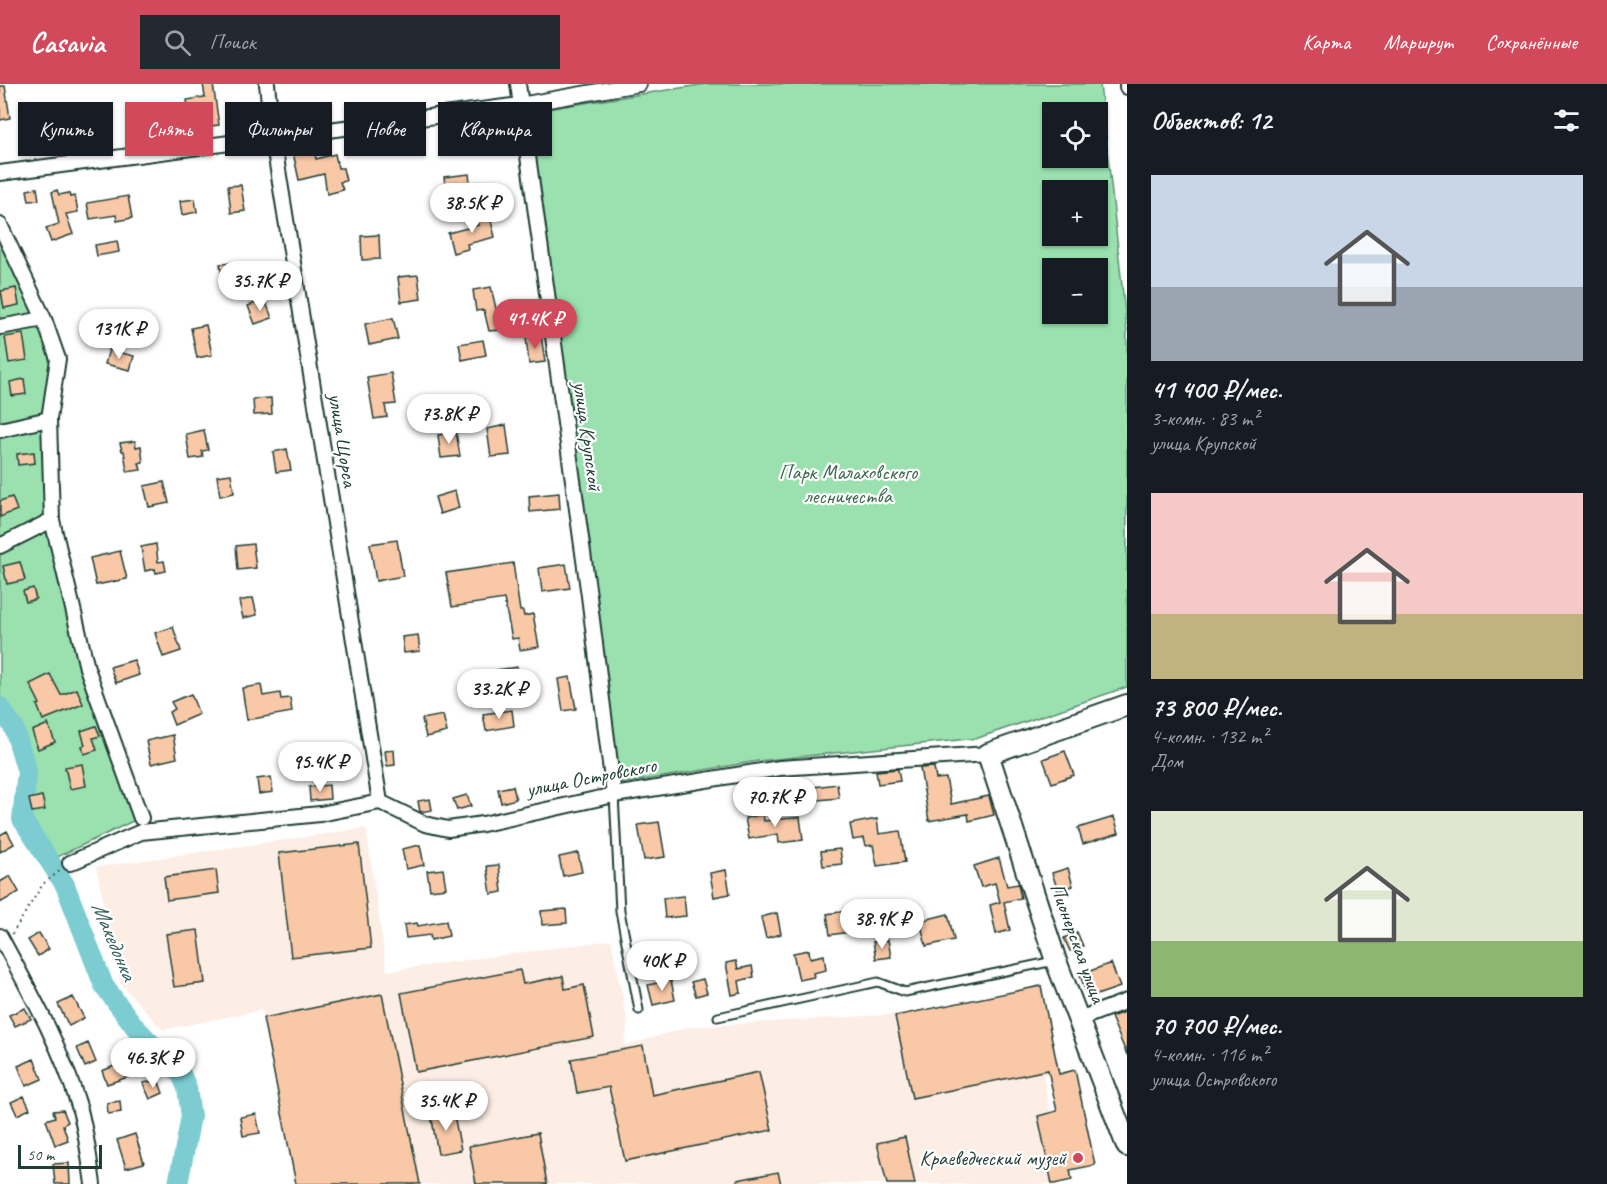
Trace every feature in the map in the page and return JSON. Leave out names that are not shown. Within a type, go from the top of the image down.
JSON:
[{"type":"street","name":"улица Щорса","points":[[267,84],[269,102]]},
{"type":"street","name":"улица Крупской","points":[[518,84],[520,102]]},
{"type":"street","points":[[537,102],[639,84]]},
{"type":"street","points":[[332,131],[438,116]]},
{"type":"street","points":[[0,173],[225,145]]},
{"type":"street","name":"улица Щорса","points":[[276,156],[380,802]]},
{"type":"street","name":"улица Крупской","points":[[527,156],[589,596],[614,795]]},
{"type":"street","points":[[1,229],[44,319],[58,359],[49,419],[52,520],[87,668],[141,818]]},
{"type":"street","points":[[0,327],[44,319]]},
{"type":"street","points":[[0,430],[49,419]]},
{"type":"street","points":[[0,546],[52,520]]},
{"type":"street","name":"улица Островского","points":[[380,802],[425,824],[448,829],[483,824],[614,795],[780,768],[988,754],[1127,705]]},
{"type":"street","name":"Пионерская улица","points":[[988,754],[1056,961],[1127,1146]]},
{"type":"street","points":[[70,862],[141,832],[321,814],[380,802]]},
{"type":"street","points":[[2,943],[46,1023],[78,1102],[93,1184]]},
{"type":"street","points":[[1079,1019],[1127,1001]]},
{"type":"lane","points":[[614,795],[620,911],[639,1011]]},
{"type":"lane","points":[[718,1017],[878,982],[905,992],[1056,961]]},
{"type":"path","points":[[2,943],[43,884],[70,862]]},
{"type":"shaded area","points":[[366,828],[387,971],[611,940],[628,1023],[624,1046],[688,1027],[899,1014],[1040,987],[1059,1069],[1043,1076],[1063,1184],[296,1184],[262,1010],[163,1030],[121,984],[96,867]]},
{"type":"green space","name":"Парк Малаховского лесничества","points":[[706,84],[1100,84],[1102,102],[1042,102],[1042,168],[1108,168],[1108,157],[1127,331],[1127,687],[978,738],[758,761],[620,784],[533,156],[552,156],[552,108]]},
{"type":"green space","points":[[0,237],[39,316],[0,324]]},
{"type":"green space","points":[[42,324],[53,359],[46,416],[0,426],[0,332]]},
{"type":"green space","points":[[46,423],[48,518],[0,542],[0,433]]},
{"type":"green space","points":[[50,526],[135,820],[53,859],[26,819],[31,771],[19,725],[0,696],[0,551]]},
{"type":"building","points":[[203,84],[213,84],[219,125],[213,126],[213,102],[187,102],[187,100],[205,97]]},
{"type":"building","points":[[0,86],[5,86],[10,118],[0,120]]},
{"type":"building","points":[[335,154],[338,168],[343,168],[346,181],[340,182],[343,190],[327,194],[324,174],[299,180],[294,156],[315,156],[316,159]]},
{"type":"building","points":[[469,174],[471,189],[446,192],[444,177]]},
{"type":"building","points":[[241,185],[245,211],[231,213],[228,186]]},
{"type":"building","points":[[37,188],[39,200],[29,201],[27,190]]},
{"type":"building","points":[[57,190],[59,195],[69,193],[70,197],[75,196],[78,212],[66,214],[73,234],[51,242],[46,228],[59,224],[52,192]]},
{"type":"building","points":[[128,196],[132,218],[117,221],[116,215],[90,219],[87,203]]},
{"type":"building","points":[[195,199],[197,212],[182,215],[180,201]]},
{"type":"building","points":[[489,213],[495,237],[467,244],[468,249],[453,253],[448,233],[479,225],[476,215]]},
{"type":"building","points":[[379,235],[380,259],[362,260],[361,236]]},
{"type":"building","points":[[117,241],[119,252],[97,256],[95,245]]},
{"type":"building","points":[[238,263],[241,280],[223,283],[220,264]]},
{"type":"building","points":[[418,275],[421,299],[401,302],[398,277]]},
{"type":"building","points":[[491,287],[501,330],[489,331],[484,310],[476,311],[473,290]]},
{"type":"building","points":[[16,288],[19,305],[4,308],[1,291]]},
{"type":"building","points":[[265,300],[272,318],[255,324],[248,306]]},
{"type":"building","points":[[393,318],[398,339],[369,345],[365,324]]},
{"type":"building","points":[[206,325],[212,355],[197,358],[191,328]]},
{"type":"building","points":[[23,334],[27,360],[9,363],[5,337]]},
{"type":"building","points":[[541,335],[545,362],[529,364],[526,337]]},
{"type":"building","points":[[483,340],[486,355],[462,360],[459,344]]},
{"type":"building","points":[[109,350],[134,356],[130,370],[105,364]]},
{"type":"building","points":[[391,373],[396,404],[385,405],[387,417],[374,419],[367,377]]},
{"type":"building","points":[[24,379],[26,394],[12,396],[10,382]]},
{"type":"building","points":[[479,397],[483,419],[471,421],[467,399]]},
{"type":"building","points":[[271,398],[272,414],[254,415],[253,399]]},
{"type":"building","points":[[506,425],[510,455],[491,457],[487,429]]},
{"type":"building","points":[[204,430],[208,450],[202,451],[203,457],[190,459],[186,434]]},
{"type":"building","points":[[456,432],[460,456],[441,458],[438,435]]},
{"type":"building","points":[[135,441],[136,447],[141,446],[143,462],[139,463],[141,470],[127,472],[124,451],[120,443]]},
{"type":"building","points":[[287,449],[291,470],[276,472],[273,452]]},
{"type":"building","points":[[34,452],[35,463],[18,465],[17,454]]},
{"type":"building","points":[[231,474],[234,493],[220,496],[217,476]]},
{"type":"building","points":[[164,482],[169,503],[149,507],[144,486]]},
{"type":"building","points":[[455,491],[459,508],[440,514],[435,497]]},
{"type":"building","points":[[559,493],[560,509],[530,512],[529,496]]},
{"type":"building","points":[[12,497],[17,510],[0,517],[0,501]]},
{"type":"building","points":[[397,540],[403,576],[376,581],[370,544]]},
{"type":"building","points":[[156,544],[158,562],[164,561],[166,571],[156,573],[155,569],[145,571],[141,547]]},
{"type":"building","points":[[253,544],[256,568],[238,570],[236,546]]},
{"type":"building","points":[[120,551],[127,579],[96,585],[90,558]]},
{"type":"building","points":[[20,562],[25,580],[7,584],[3,566]]},
{"type":"building","points":[[513,563],[520,611],[523,611],[524,616],[533,614],[539,647],[520,650],[518,638],[512,639],[504,599],[452,607],[446,573]]},
{"type":"building","points":[[566,564],[570,588],[542,592],[539,568]]},
{"type":"building","points":[[33,588],[36,599],[26,602],[23,591]]},
{"type":"building","points":[[253,598],[257,615],[243,618],[239,601]]},
{"type":"building","points":[[173,627],[181,651],[163,657],[155,633]]},
{"type":"building","points":[[418,635],[420,651],[404,653],[402,637]]},
{"type":"building","points":[[134,660],[139,675],[116,683],[110,667]]},
{"type":"building","points":[[517,667],[519,687],[500,689],[497,670]]},
{"type":"building","points":[[50,674],[61,695],[77,689],[83,704],[43,720],[37,705],[40,704],[30,684]]},
{"type":"building","points":[[570,677],[576,709],[563,711],[558,679]]},
{"type":"building","points":[[261,685],[263,696],[280,693],[281,699],[290,698],[292,712],[247,720],[242,688]]},
{"type":"building","points":[[191,694],[199,714],[174,725],[169,712],[175,709],[171,702]]},
{"type":"building","points":[[512,710],[514,726],[486,731],[483,714]]},
{"type":"building","points":[[443,715],[447,732],[426,737],[422,719]]},
{"type":"building","points":[[48,724],[55,742],[38,749],[32,731]]},
{"type":"building","points":[[96,726],[100,736],[93,738],[97,750],[84,754],[82,746],[85,745],[81,731]]},
{"type":"building","points":[[173,735],[177,758],[151,764],[146,741]]},
{"type":"building","points":[[394,750],[395,765],[387,766],[385,751]]},
{"type":"building","points":[[1065,751],[1074,775],[1052,783],[1043,759]]},
{"type":"building","points":[[82,764],[86,786],[70,789],[65,767]]},
{"type":"building","points":[[934,767],[936,779],[946,778],[951,804],[989,796],[994,815],[969,821],[968,814],[929,821],[920,768]]},
{"type":"building","points":[[898,769],[900,781],[878,784],[876,771]]},
{"type":"building","points":[[271,777],[273,792],[259,794],[257,779]]},
{"type":"building","points":[[837,784],[839,798],[807,801],[806,788]]},
{"type":"building","points":[[329,785],[330,799],[310,801],[309,787]]},
{"type":"building","points":[[513,786],[516,799],[501,803],[498,789]]},
{"type":"building","points":[[467,795],[471,806],[457,810],[453,799]]},
{"type":"building","points":[[42,796],[45,810],[32,812],[29,799]]},
{"type":"building","points":[[430,799],[432,810],[420,812],[418,801]]},
{"type":"building","points":[[763,814],[764,821],[800,817],[803,840],[779,843],[778,834],[749,839],[745,818]]},
{"type":"building","points":[[1114,817],[1119,833],[1083,844],[1078,828]]},
{"type":"building","points":[[877,819],[879,834],[900,831],[905,862],[877,866],[873,845],[866,846],[864,838],[853,840],[850,824]]},
{"type":"building","points":[[659,822],[665,857],[644,860],[638,825]]},
{"type":"building","points":[[7,831],[14,844],[0,852],[0,835]]},
{"type":"building","points":[[359,844],[371,948],[291,957],[279,853]]},
{"type":"building","points":[[420,845],[424,865],[406,869],[402,849]]},
{"type":"building","points":[[840,849],[842,864],[823,866],[821,851]]},
{"type":"building","points":[[578,853],[582,872],[563,876],[559,857]]},
{"type":"building","points":[[999,858],[1007,886],[1018,884],[1021,898],[1004,902],[1010,930],[996,934],[990,905],[1000,902],[995,883],[981,887],[974,866]]},
{"type":"building","points":[[499,865],[502,892],[491,894],[487,866]]},
{"type":"building","points":[[1068,868],[1073,886],[1058,891],[1052,873]]},
{"type":"building","points":[[443,869],[446,888],[430,890],[427,871]]},
{"type":"building","points":[[216,870],[219,893],[167,900],[164,877]]},
{"type":"building","points":[[726,870],[730,894],[714,897],[710,873]]},
{"type":"building","points":[[10,876],[19,892],[0,903],[0,882]]},
{"type":"building","points":[[684,896],[686,916],[665,918],[663,898]]},
{"type":"building","points":[[566,909],[567,923],[542,925],[541,911]]},
{"type":"building","points":[[846,911],[849,932],[830,935],[827,914]]},
{"type":"building","points":[[777,913],[781,934],[766,938],[761,917]]},
{"type":"building","points":[[948,914],[954,940],[926,946],[920,921]]},
{"type":"building","points":[[446,921],[449,936],[431,940],[430,935],[406,938],[404,925],[417,923],[418,926]]},
{"type":"building","points":[[198,930],[205,983],[174,987],[166,934]]},
{"type":"building","points":[[1077,932],[1083,946],[1070,951],[1064,938]]},
{"type":"building","points":[[39,933],[49,949],[38,956],[28,940]]},
{"type":"building","points":[[888,940],[891,957],[876,959],[873,942]]},
{"type":"building","points":[[809,950],[810,958],[824,955],[826,970],[813,973],[814,977],[799,980],[793,953]]},
{"type":"building","points":[[736,961],[738,969],[752,966],[754,977],[739,981],[741,993],[732,995],[726,963]]},
{"type":"building","points":[[1111,963],[1120,987],[1088,998],[1080,975]]},
{"type":"building","points":[[520,970],[523,984],[563,976],[565,989],[584,985],[594,1037],[416,1072],[401,993]]},
{"type":"building","points":[[703,979],[707,993],[696,996],[691,982]]},
{"type":"building","points":[[671,980],[675,1000],[653,1005],[648,985]]},
{"type":"building","points":[[1041,986],[1059,1074],[1075,1070],[1095,1165],[1070,1170],[1072,1180],[1054,1184],[1052,1184],[1038,1116],[1057,1111],[1048,1070],[912,1098],[895,1016]]},
{"type":"building","points":[[382,994],[420,1184],[296,1184],[263,1018]]},
{"type":"building","points":[[73,997],[84,1018],[69,1026],[58,1004]]},
{"type":"building","points":[[25,1008],[31,1019],[15,1026],[9,1015]]},
{"type":"building","points":[[1127,1011],[1127,1055],[1111,1017]]},
{"type":"building","points":[[88,1043],[96,1062],[85,1067],[77,1048]]},
{"type":"building","points":[[643,1046],[652,1095],[759,1072],[772,1130],[625,1161],[609,1087],[577,1093],[571,1059]]},
{"type":"building","points":[[34,1059],[42,1079],[26,1086],[18,1066]]},
{"type":"building","points":[[122,1063],[128,1077],[107,1084],[102,1071]]},
{"type":"building","points":[[158,1080],[163,1093],[150,1099],[143,1083]]},
{"type":"building","points":[[24,1096],[30,1109],[17,1115],[11,1102]]},
{"type":"building","points":[[120,1101],[121,1112],[108,1114],[107,1103]]},
{"type":"building","points":[[63,1110],[68,1122],[63,1125],[68,1140],[55,1145],[46,1120],[55,1117],[53,1111]]},
{"type":"building","points":[[453,1110],[461,1150],[438,1154],[431,1114]]},
{"type":"building","points":[[256,1114],[260,1133],[243,1136],[240,1117]]},
{"type":"building","points":[[538,1133],[547,1184],[476,1184],[469,1146]]},
{"type":"building","points":[[135,1134],[144,1163],[126,1168],[117,1140]]},
{"type":"building","points":[[905,1137],[915,1184],[887,1184],[877,1143]]},
{"type":"building","points":[[69,1163],[70,1184],[55,1184],[53,1164]]},
{"type":"building","points":[[778,1172],[781,1184],[738,1184],[737,1180]]},
{"type":"waterway","name":"Македонка","points":[[0,707],[14,728],[27,772],[22,819],[65,885],[104,986],[135,1027],[181,1074],[187,1088],[191,1116],[178,1184]]},
{"type":"place","name":"Краеведческий музей","points":[[1078,1158]]}]
